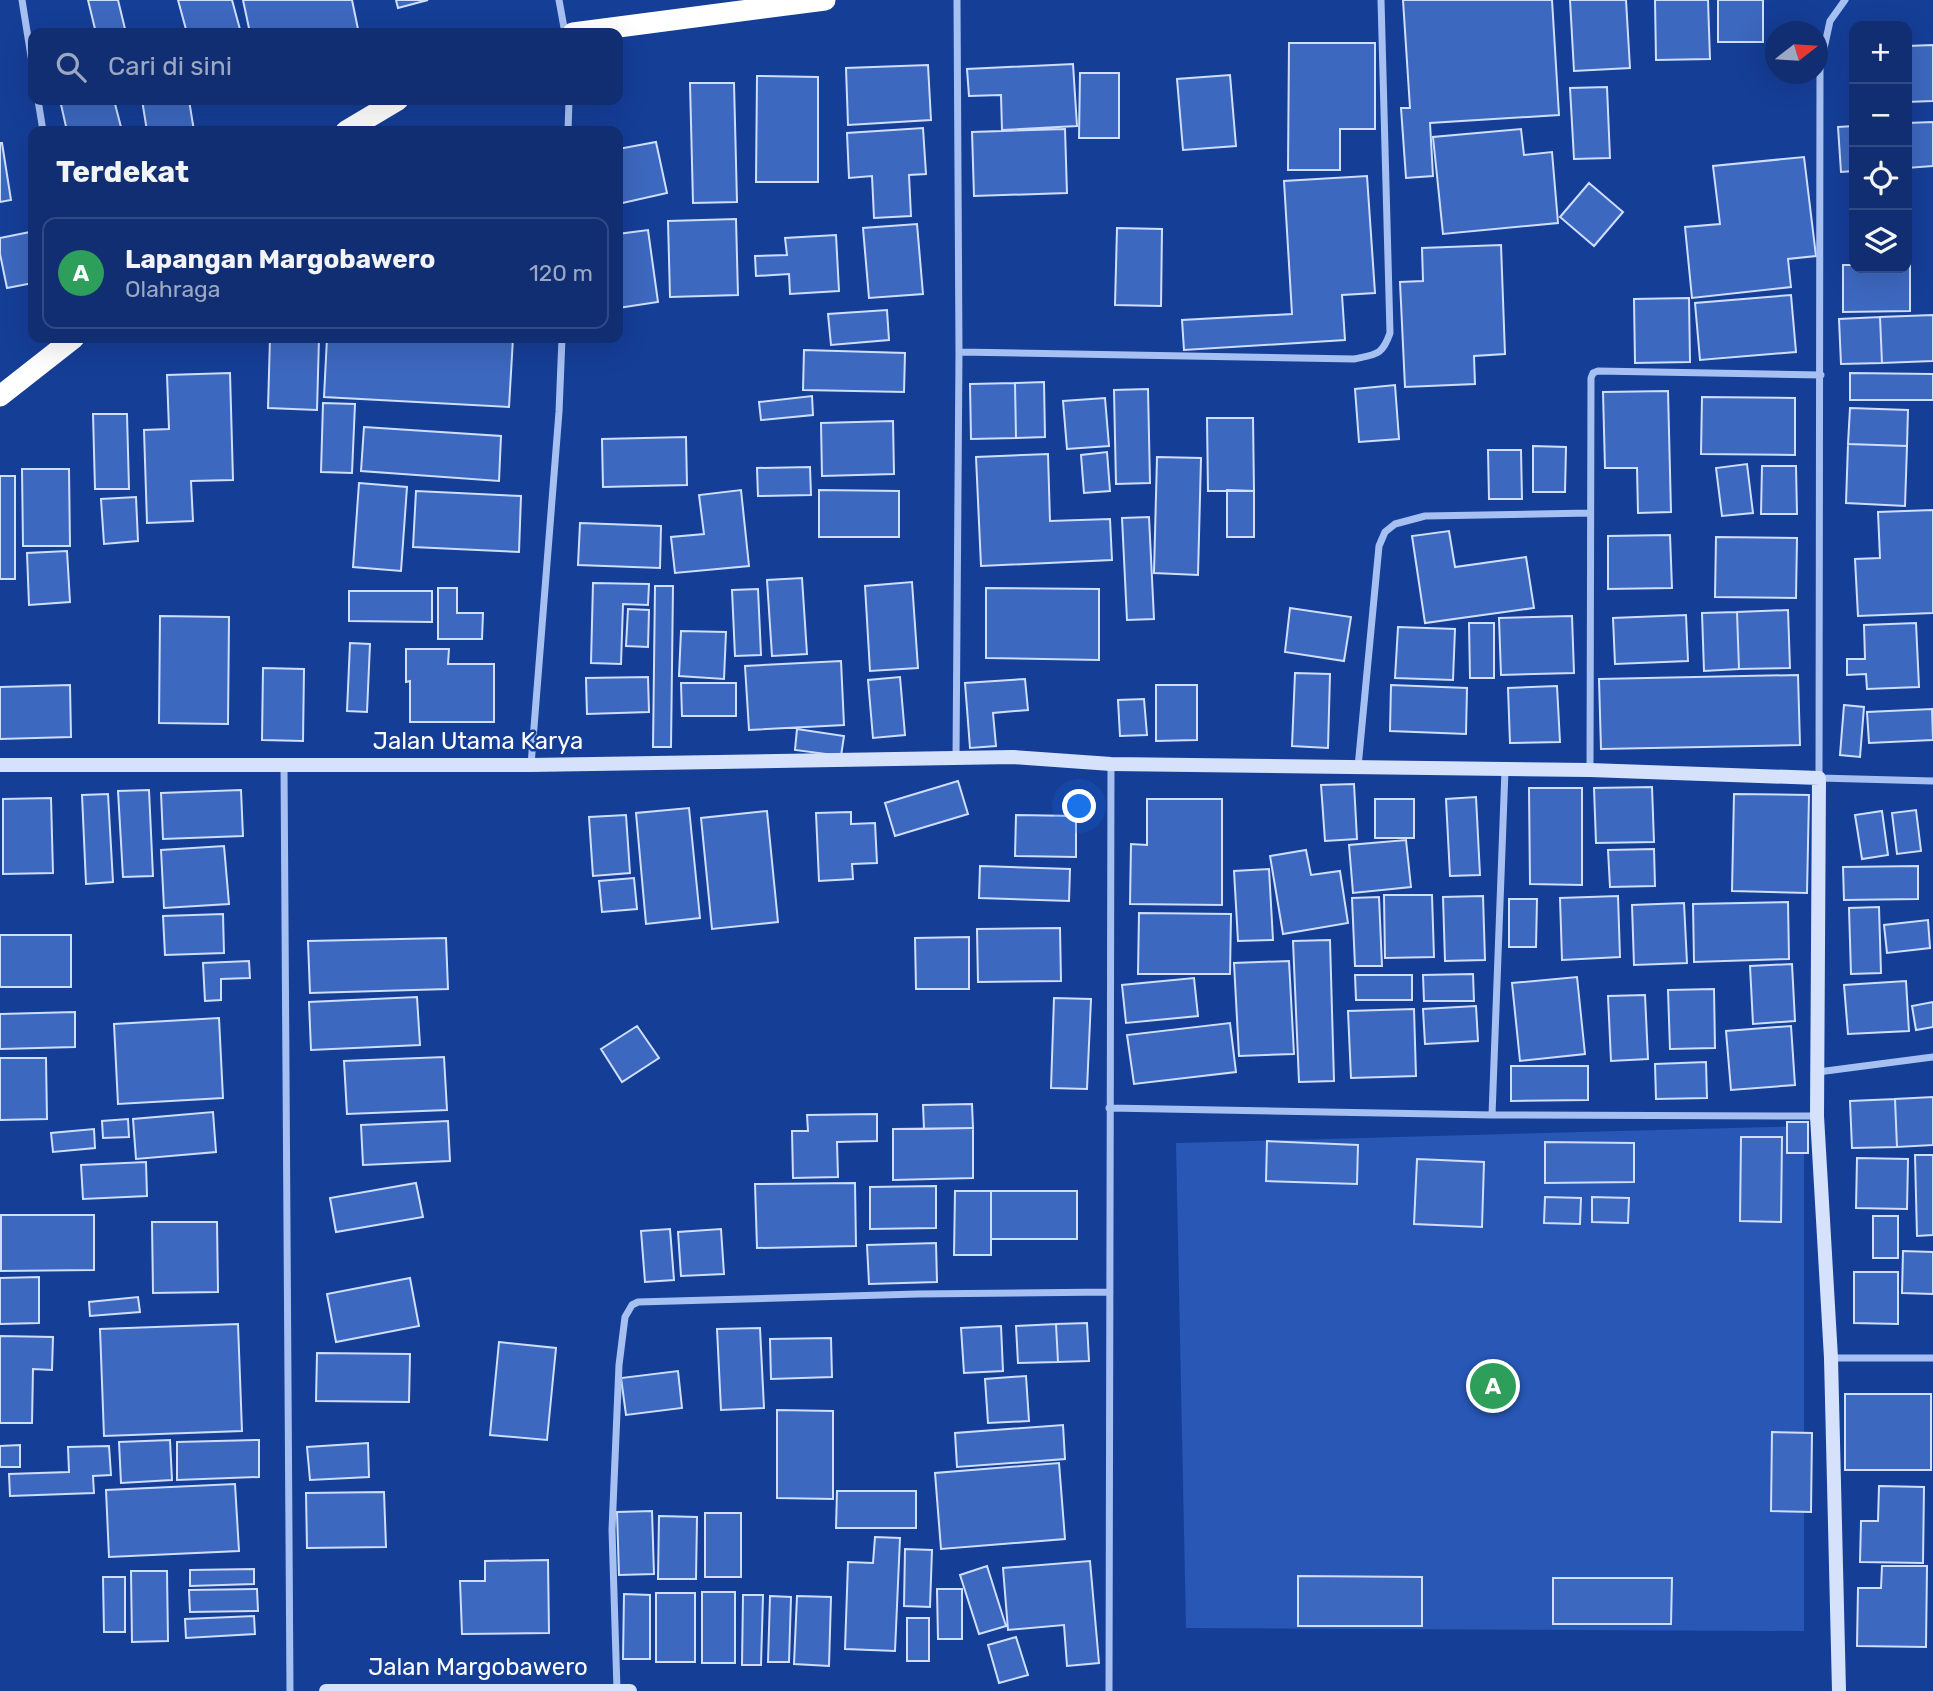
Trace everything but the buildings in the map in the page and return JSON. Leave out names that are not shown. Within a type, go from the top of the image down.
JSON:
[{"type":"highway","points":[[611,28],[825,0]]},
{"type":"highway","points":[[354,126],[390,105]]},
{"type":"highway","points":[[0,396],[66,343]]},
{"type":"street","points":[[22,0],[28,38]]},
{"type":"street","points":[[559,0],[564,28]]},
{"type":"street","points":[[956,758],[959,352],[957,0]]},
{"type":"street","points":[[959,352],[1354,359],[1378,354],[1386,345],[1390,333],[1381,0]]},
{"type":"street","points":[[1839,1691],[1831,1358],[1817,1116],[1820,67],[1830,22],[1845,0]]},
{"type":"street","points":[[39,105],[42,126]]},
{"type":"street","points":[[568,126],[569,105]]},
{"type":"street","points":[[531,765],[559,412],[562,343]]},
{"type":"street","points":[[1590,770],[1593,373],[1821,375]]},
{"type":"street","points":[[1358,768],[1378,546],[1385,532],[1395,523],[1425,516],[1590,513]]},
{"type":"street","name":"Jalan Utama Karya","points":[[0,765],[531,765],[1013,757],[1111,764],[1590,770],[1819,778]]},
{"type":"street","points":[[1109,1691],[1111,764]]},
{"type":"street","points":[[284,765],[290,1691]]},
{"type":"street","points":[[1492,1115],[1505,769]]},
{"type":"street","points":[[1819,778],[1933,781]]},
{"type":"street","points":[[1818,1072],[1933,1057]]},
{"type":"street","points":[[1109,1108],[1492,1115],[1817,1116]]},
{"type":"street","points":[[621,1690],[612,1530],[619,1365],[625,1317],[632,1305],[638,1302],[889,1295],[1110,1292]]},
{"type":"street","points":[[1831,1358],[1933,1358]]},
{"type":"street","name":"Jalan Margobawero","points":[[326,1691],[621,1690]]},
{"type":"shaded area","points":[[1804,1126],[1804,1631],[1186,1628],[1176,1143]]},
{"type":"place","name":"Lapangan Margobawero","points":[[1493,1386]]}]
